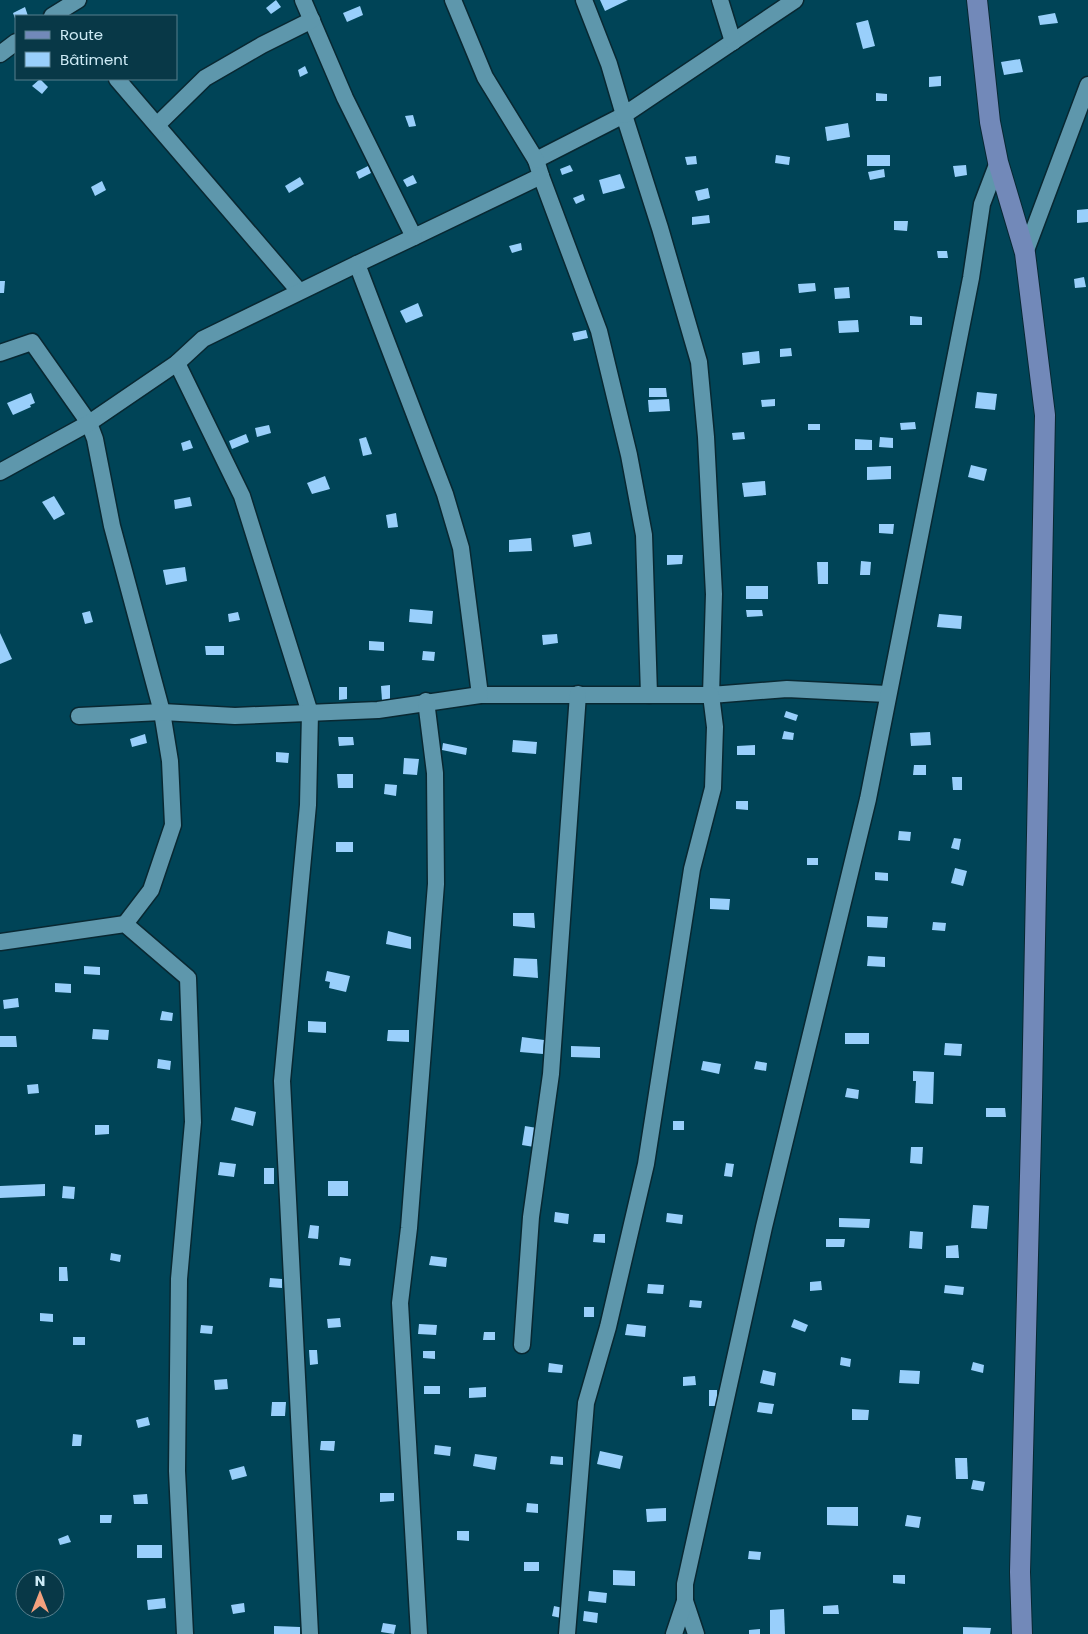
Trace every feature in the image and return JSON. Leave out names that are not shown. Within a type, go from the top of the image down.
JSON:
[{"type":"main road","points":[[977,0],[989,112],[998,162],[1025,253],[1045,415],[1032,1097],[1020,1572],[1022,1634]]},
{"type":"street","points":[[58,14],[78,0]]},
{"type":"street","points":[[303,0],[345,98],[414,237]]},
{"type":"street","points":[[453,0],[485,77],[536,160],[599,331],[629,455],[644,535],[649,695]]},
{"type":"street","points":[[566,1634],[586,1403],[608,1327],[646,1164],[692,868],[713,788],[715,726],[711,695],[714,594],[706,437],[699,362],[609,64],[584,0]]},
{"type":"street","points":[[720,0],[733,42]]},
{"type":"street","points":[[536,160],[624,115],[795,0]]},
{"type":"street","points":[[157,125],[205,78],[262,45],[312,20]]},
{"type":"street","points":[[0,54],[15,43]]},
{"type":"street","points":[[118,80],[298,291]]},
{"type":"street","points":[[1025,253],[1088,85]]},
{"type":"street","points":[[674,1634],[685,1601],[685,1584],[764,1226],[865,809],[972,278],[982,204],[998,162]]},
{"type":"street","points":[[0,472],[89,423],[177,363],[202,339],[298,291],[541,176]]},
{"type":"street","points":[[357,264],[446,494],[461,548],[480,695]]},
{"type":"street","points":[[0,353],[32,342],[89,423],[95,439],[112,526],[162,712],[170,761],[173,825],[151,890],[125,924],[0,942]]},
{"type":"street","points":[[177,363],[242,496],[310,713],[308,805],[282,1081],[310,1634]]},
{"type":"street","points":[[79,716],[162,712],[234,716],[378,710],[426,701],[480,695],[711,695],[787,689],[887,694]]},
{"type":"street","points":[[522,1345],[531,1217],[551,1074],[578,694]]},
{"type":"street","points":[[419,1634],[400,1303],[409,1228],[436,884],[435,773],[426,701]]},
{"type":"street","points":[[125,924],[188,978],[193,1122],[179,1279],[177,1462],[185,1634]]},
{"type":"street","points":[[685,1601],[696,1634]]},
{"type":"building","points":[[276,0],[281,7],[271,14],[266,8]]},
{"type":"building","points":[[600,0],[628,0],[605,11]]},
{"type":"building","points":[[360,6],[363,15],[347,22],[343,13]]},
{"type":"building","points":[[25,7],[28,15],[15,15],[15,18],[13,13]]},
{"type":"building","points":[[1055,13],[1058,23],[1040,25],[1038,16]]},
{"type":"building","points":[[868,20],[875,46],[863,49],[856,23]]},
{"type":"building","points":[[1020,59],[1023,72],[1004,75],[1001,62]]},
{"type":"building","points":[[305,66],[308,73],[300,77],[298,70]]},
{"type":"building","points":[[941,76],[941,86],[929,87],[929,77]]},
{"type":"building","points":[[41,80],[48,87],[42,94],[32,86]]},
{"type":"building","points":[[876,93],[887,94],[887,101],[876,101]]},
{"type":"building","points":[[413,115],[416,126],[409,127],[405,116]]},
{"type":"building","points":[[848,123],[850,137],[827,141],[825,127]]},
{"type":"building","points":[[776,155],[790,157],[789,165],[775,163]]},
{"type":"building","points":[[867,155],[890,155],[890,166],[867,166]]},
{"type":"building","points":[[696,156],[697,164],[687,165],[685,157]]},
{"type":"building","points":[[570,165],[573,171],[562,175],[560,169]]},
{"type":"building","points":[[966,165],[967,175],[955,177],[953,166]]},
{"type":"building","points":[[368,166],[371,173],[359,179],[356,172]]},
{"type":"building","points":[[884,169],[885,177],[870,180],[868,172]]},
{"type":"building","points":[[620,174],[625,188],[603,194],[599,180]]},
{"type":"building","points":[[413,175],[417,183],[407,187],[403,180]]},
{"type":"building","points":[[300,177],[304,184],[289,193],[285,186]]},
{"type":"building","points":[[102,181],[106,190],[95,196],[91,187]]},
{"type":"building","points":[[708,188],[710,198],[698,201],[695,191]]},
{"type":"building","points":[[583,194],[585,200],[576,204],[573,198]]},
{"type":"building","points":[[1088,209],[1088,222],[1077,223],[1077,210]]},
{"type":"building","points":[[709,215],[710,223],[692,225],[692,217]]},
{"type":"building","points":[[894,221],[908,221],[907,231],[894,230]]},
{"type":"building","points":[[521,243],[522,250],[512,253],[509,246]]},
{"type":"building","points":[[937,251],[947,251],[948,258],[938,258]]},
{"type":"building","points":[[1084,277],[1086,287],[1075,288],[1074,279]]},
{"type":"building","points":[[0,281],[5,281],[4,293],[0,293]]},
{"type":"building","points":[[815,283],[816,291],[799,293],[798,284]]},
{"type":"building","points":[[849,287],[850,298],[835,299],[834,288]]},
{"type":"building","points":[[418,303],[423,316],[406,323],[400,311]]},
{"type":"building","points":[[910,316],[922,317],[922,325],[910,325]]},
{"type":"building","points":[[858,320],[859,332],[839,333],[838,321]]},
{"type":"building","points":[[586,330],[588,338],[574,341],[572,333]]},
{"type":"building","points":[[791,348],[792,356],[780,357],[780,349]]},
{"type":"building","points":[[759,351],[760,363],[743,365],[742,353]]},
{"type":"building","points":[[649,388],[666,388],[667,397],[649,397]]},
{"type":"building","points":[[977,392],[997,394],[995,410],[975,408]]},
{"type":"building","points":[[31,393],[35,403],[30,405],[31,407],[13,415],[7,403]]},
{"type":"building","points":[[669,399],[670,411],[649,412],[648,400]]},
{"type":"building","points":[[775,399],[775,406],[762,407],[761,400]]},
{"type":"building","points":[[915,422],[916,429],[901,430],[900,423]]},
{"type":"building","points":[[808,424],[820,424],[820,430],[808,430]]},
{"type":"building","points":[[269,425],[271,433],[257,437],[255,428]]},
{"type":"building","points":[[744,432],[745,439],[733,440],[732,433]]},
{"type":"building","points":[[246,434],[249,442],[232,449],[229,441]]},
{"type":"building","points":[[366,437],[372,454],[363,456],[359,439]]},
{"type":"building","points":[[880,437],[893,438],[893,448],[879,447]]},
{"type":"building","points":[[855,439],[872,440],[872,450],[855,450]]},
{"type":"building","points":[[190,440],[193,448],[183,451],[181,443]]},
{"type":"building","points":[[971,465],[987,469],[984,481],[968,477]]},
{"type":"building","points":[[891,466],[891,479],[867,480],[867,467]]},
{"type":"building","points":[[325,476],[330,489],[312,494],[307,483]]},
{"type":"building","points":[[765,481],[766,495],[744,497],[742,483]]},
{"type":"building","points":[[54,496],[65,514],[54,520],[42,502]]},
{"type":"building","points":[[190,497],[192,506],[175,509],[174,500]]},
{"type":"building","points":[[396,513],[398,527],[388,528],[386,515]]},
{"type":"building","points":[[879,524],[894,524],[893,534],[879,533]]},
{"type":"building","points":[[590,532],[592,544],[574,547],[572,535]]},
{"type":"building","points":[[531,538],[532,551],[509,552],[509,540]]},
{"type":"building","points":[[667,555],[683,555],[682,564],[667,565]]},
{"type":"building","points":[[861,561],[871,562],[870,575],[860,575]]},
{"type":"building","points":[[817,562],[828,562],[828,584],[818,584]]},
{"type":"building","points":[[185,567],[187,581],[166,585],[163,570]]},
{"type":"building","points":[[746,586],[768,586],[768,599],[746,599]]},
{"type":"building","points":[[410,609],[433,611],[432,624],[409,622]]},
{"type":"building","points":[[746,610],[762,610],[763,616],[747,617]]},
{"type":"building","points":[[90,611],[93,622],[85,624],[82,613]]},
{"type":"building","points":[[238,612],[240,620],[229,622],[228,614]]},
{"type":"building","points":[[939,614],[962,616],[961,629],[937,627]]},
{"type":"building","points":[[0,633],[12,659],[0,664]]},
{"type":"building","points":[[557,634],[558,643],[543,645],[542,635]]},
{"type":"building","points":[[369,641],[384,642],[384,651],[369,650]]},
{"type":"building","points":[[205,646],[224,646],[224,655],[206,655]]},
{"type":"building","points":[[423,651],[435,652],[434,661],[422,660]]},
{"type":"building","points":[[390,685],[390,700],[382,701],[381,686]]},
{"type":"building","points":[[339,687],[347,687],[347,699],[339,700]]},
{"type":"building","points":[[786,711],[798,715],[796,721],[784,717]]},
{"type":"building","points":[[784,731],[794,733],[793,740],[782,739]]},
{"type":"building","points":[[930,732],[931,745],[911,746],[910,733]]},
{"type":"building","points":[[145,734],[147,743],[132,747],[130,739]]},
{"type":"building","points":[[338,737],[353,737],[354,745],[339,746]]},
{"type":"building","points":[[513,740],[537,742],[536,754],[512,752]]},
{"type":"building","points":[[443,743],[467,748],[466,755],[442,750]]},
{"type":"building","points":[[755,745],[755,755],[737,755],[737,746]]},
{"type":"building","points":[[276,752],[289,753],[288,763],[276,762]]},
{"type":"building","points":[[404,758],[419,759],[417,775],[403,774]]},
{"type":"building","points":[[914,765],[926,765],[926,775],[913,775]]},
{"type":"building","points":[[337,774],[353,774],[353,788],[338,788]]},
{"type":"building","points":[[952,777],[962,777],[962,790],[953,790]]},
{"type":"building","points":[[385,784],[397,785],[396,796],[384,794]]},
{"type":"building","points":[[736,801],[748,801],[748,810],[736,809]]},
{"type":"building","points":[[899,831],[911,832],[910,841],[898,840]]},
{"type":"building","points":[[954,838],[961,839],[959,850],[951,848]]},
{"type":"building","points":[[336,842],[353,842],[353,852],[336,852]]},
{"type":"building","points":[[807,858],[818,858],[818,865],[807,865]]},
{"type":"building","points":[[955,868],[967,871],[963,886],[951,883]]},
{"type":"building","points":[[875,872],[888,873],[888,881],[875,880]]},
{"type":"building","points":[[710,898],[730,899],[729,910],[710,909]]},
{"type":"building","points":[[513,913],[534,913],[535,928],[513,926]]},
{"type":"building","points":[[867,916],[888,917],[887,928],[867,927]]},
{"type":"building","points":[[933,922],[946,923],[945,931],[932,930]]},
{"type":"building","points":[[388,931],[411,937],[411,949],[386,944]]},
{"type":"building","points":[[868,956],[885,957],[885,967],[867,966]]},
{"type":"building","points":[[514,958],[537,959],[538,978],[513,976]]},
{"type":"building","points":[[84,966],[100,967],[100,975],[84,974]]},
{"type":"building","points":[[327,971],[350,976],[346,992],[329,988],[330,982],[325,981]]},
{"type":"building","points":[[55,983],[71,984],[71,993],[55,992]]},
{"type":"building","points":[[18,998],[19,1007],[4,1009],[3,1000]]},
{"type":"building","points":[[162,1011],[173,1013],[172,1021],[160,1020]]},
{"type":"building","points":[[308,1021],[326,1022],[326,1033],[308,1032]]},
{"type":"building","points":[[93,1029],[109,1030],[108,1040],[92,1039]]},
{"type":"building","points":[[388,1030],[409,1030],[409,1042],[387,1041]]},
{"type":"building","points":[[845,1033],[869,1033],[869,1044],[845,1044]]},
{"type":"building","points":[[0,1036],[16,1036],[17,1047],[0,1047]]},
{"type":"building","points":[[522,1037],[544,1040],[543,1054],[520,1052]]},
{"type":"building","points":[[945,1043],[962,1044],[961,1056],[944,1055]]},
{"type":"building","points":[[571,1046],[600,1047],[600,1058],[571,1057]]},
{"type":"building","points":[[158,1059],[171,1061],[170,1070],[157,1068]]},
{"type":"building","points":[[703,1061],[721,1064],[719,1074],[701,1070]]},
{"type":"building","points":[[756,1061],[767,1063],[766,1071],[754,1069]]},
{"type":"building","points":[[913,1071],[934,1072],[933,1104],[915,1103],[916,1081],[913,1081]]},
{"type":"building","points":[[38,1084],[39,1093],[28,1094],[27,1085]]},
{"type":"building","points":[[847,1088],[859,1090],[858,1099],[845,1097]]},
{"type":"building","points":[[235,1107],[256,1112],[253,1126],[231,1120]]},
{"type":"building","points":[[986,1108],[1005,1108],[1006,1117],[986,1117]]},
{"type":"building","points":[[673,1121],[684,1121],[684,1130],[673,1130]]},
{"type":"building","points":[[95,1125],[109,1125],[109,1134],[95,1135]]},
{"type":"building","points":[[525,1126],[537,1128],[534,1147],[522,1145]]},
{"type":"building","points":[[911,1147],[923,1147],[922,1164],[910,1163]]},
{"type":"building","points":[[220,1162],[236,1164],[234,1177],[218,1175]]},
{"type":"building","points":[[726,1163],[734,1164],[732,1177],[724,1176]]},
{"type":"building","points":[[264,1168],[274,1168],[274,1184],[264,1184]]},
{"type":"building","points":[[328,1181],[348,1181],[348,1196],[328,1196]]},
{"type":"building","points":[[45,1184],[45,1196],[0,1198],[0,1186]]},
{"type":"building","points":[[63,1186],[75,1187],[74,1199],[62,1198]]},
{"type":"building","points":[[973,1205],[989,1206],[987,1229],[971,1228]]},
{"type":"building","points":[[555,1212],[569,1214],[568,1224],[554,1222]]},
{"type":"building","points":[[667,1213],[683,1215],[682,1224],[666,1222]]},
{"type":"building","points":[[839,1218],[870,1219],[869,1228],[839,1227]]},
{"type":"building","points":[[310,1225],[319,1226],[318,1239],[308,1238]]},
{"type":"building","points":[[910,1231],[923,1232],[922,1249],[909,1248]]},
{"type":"building","points":[[594,1234],[605,1234],[605,1243],[593,1242]]},
{"type":"building","points":[[826,1239],[845,1239],[844,1247],[826,1247]]},
{"type":"building","points":[[958,1245],[959,1258],[946,1258],[946,1246]]},
{"type":"building","points":[[111,1253],[121,1255],[120,1262],[110,1260]]},
{"type":"building","points":[[431,1256],[447,1258],[446,1267],[429,1265]]},
{"type":"building","points":[[340,1257],[351,1259],[350,1266],[339,1265]]},
{"type":"building","points":[[59,1267],[67,1267],[68,1281],[59,1281]]},
{"type":"building","points":[[270,1278],[282,1279],[282,1288],[269,1287]]},
{"type":"building","points":[[821,1281],[822,1290],[810,1291],[810,1282]]},
{"type":"building","points":[[648,1284],[664,1285],[663,1294],[647,1293]]},
{"type":"building","points":[[945,1285],[964,1287],[963,1295],[944,1293]]},
{"type":"building","points":[[690,1300],[702,1301],[701,1308],[689,1307]]},
{"type":"building","points":[[584,1307],[594,1307],[594,1317],[584,1317]]},
{"type":"building","points":[[40,1313],[53,1314],[53,1322],[40,1321]]},
{"type":"building","points":[[340,1318],[341,1327],[328,1328],[327,1319]]},
{"type":"building","points":[[794,1319],[808,1325],[805,1332],[791,1327]]},
{"type":"building","points":[[419,1324],[437,1325],[436,1335],[418,1334]]},
{"type":"building","points":[[627,1324],[646,1326],[645,1337],[625,1335]]},
{"type":"building","points":[[201,1325],[213,1326],[212,1334],[200,1333]]},
{"type":"building","points":[[484,1332],[495,1332],[495,1340],[483,1340]]},
{"type":"building","points":[[73,1337],[85,1337],[85,1345],[73,1345]]},
{"type":"building","points":[[309,1350],[317,1350],[318,1364],[310,1365]]},
{"type":"building","points":[[423,1351],[435,1351],[435,1359],[423,1358]]},
{"type":"building","points":[[841,1357],[851,1359],[850,1367],[840,1365]]},
{"type":"building","points":[[973,1362],[984,1365],[983,1373],[971,1370]]},
{"type":"building","points":[[549,1363],[563,1365],[562,1373],[548,1372]]},
{"type":"building","points":[[763,1370],[776,1373],[774,1386],[760,1383]]},
{"type":"building","points":[[900,1370],[920,1371],[919,1384],[899,1383]]},
{"type":"building","points":[[695,1376],[696,1385],[683,1386],[683,1377]]},
{"type":"building","points":[[227,1379],[228,1389],[215,1390],[214,1380]]},
{"type":"building","points":[[424,1386],[440,1386],[440,1394],[424,1394]]},
{"type":"building","points":[[486,1387],[486,1397],[469,1398],[469,1388]]},
{"type":"building","points":[[709,1390],[717,1390],[717,1406],[709,1406]]},
{"type":"building","points":[[272,1402],[286,1402],[285,1416],[271,1416]]},
{"type":"building","points":[[759,1402],[774,1404],[772,1414],[757,1412]]},
{"type":"building","points":[[852,1409],[869,1410],[868,1420],[852,1420]]},
{"type":"building","points":[[148,1417],[150,1425],[138,1428],[136,1420]]},
{"type":"building","points":[[73,1434],[82,1435],[81,1446],[72,1446]]},
{"type":"building","points":[[321,1441],[335,1441],[334,1451],[320,1450]]},
{"type":"building","points":[[435,1445],[451,1447],[450,1456],[434,1454]]},
{"type":"building","points":[[600,1451],[623,1456],[620,1469],[597,1464]]},
{"type":"building","points":[[475,1454],[497,1457],[495,1470],[473,1466]]},
{"type":"building","points":[[551,1456],[563,1457],[563,1465],[550,1464]]},
{"type":"building","points":[[955,1458],[967,1458],[968,1479],[956,1479]]},
{"type":"building","points":[[244,1466],[247,1476],[232,1480],[229,1470]]},
{"type":"building","points":[[973,1480],[985,1482],[983,1491],[971,1489]]},
{"type":"building","points":[[380,1493],[394,1493],[394,1501],[380,1502]]},
{"type":"building","points":[[147,1494],[148,1504],[134,1504],[133,1495]]},
{"type":"building","points":[[527,1503],[538,1504],[538,1513],[526,1512]]},
{"type":"building","points":[[827,1507],[858,1507],[858,1526],[827,1525]]},
{"type":"building","points":[[666,1508],[666,1521],[647,1522],[646,1509]]},
{"type":"building","points":[[100,1515],[112,1515],[111,1523],[100,1523]]},
{"type":"building","points":[[907,1515],[921,1517],[919,1528],[905,1526]]},
{"type":"building","points":[[457,1531],[469,1531],[469,1541],[457,1540]]},
{"type":"building","points":[[68,1535],[71,1542],[60,1545],[58,1539]]},
{"type":"building","points":[[137,1545],[162,1545],[162,1558],[137,1558]]},
{"type":"building","points":[[749,1551],[761,1552],[760,1560],[748,1559]]},
{"type":"building","points":[[524,1562],[539,1562],[539,1571],[524,1571]]},
{"type":"building","points":[[613,1570],[635,1571],[635,1586],[613,1585]]},
{"type":"building","points":[[893,1575],[905,1575],[905,1584],[893,1583]]},
{"type":"building","points":[[589,1591],[607,1593],[606,1603],[588,1601]]},
{"type":"building","points":[[165,1598],[166,1608],[148,1610],[147,1600]]},
{"type":"building","points":[[244,1603],[245,1612],[233,1614],[231,1605]]},
{"type":"building","points":[[838,1605],[839,1614],[823,1614],[823,1606]]},
{"type":"building","points":[[554,1606],[563,1608],[561,1618],[552,1616]]},
{"type":"building","points":[[784,1609],[785,1634],[770,1634],[770,1610]]},
{"type":"building","points":[[584,1611],[598,1613],[597,1623],[583,1621]]},
{"type":"building","points":[[383,1623],[396,1625],[394,1634],[381,1632]]},
{"type":"building","points":[[274,1626],[300,1627],[300,1634],[274,1634]]},
{"type":"building","points":[[963,1627],[991,1628],[990,1634],[963,1634]]},
{"type":"building","points":[[760,1629],[760,1634],[749,1634],[749,1630]]}]
